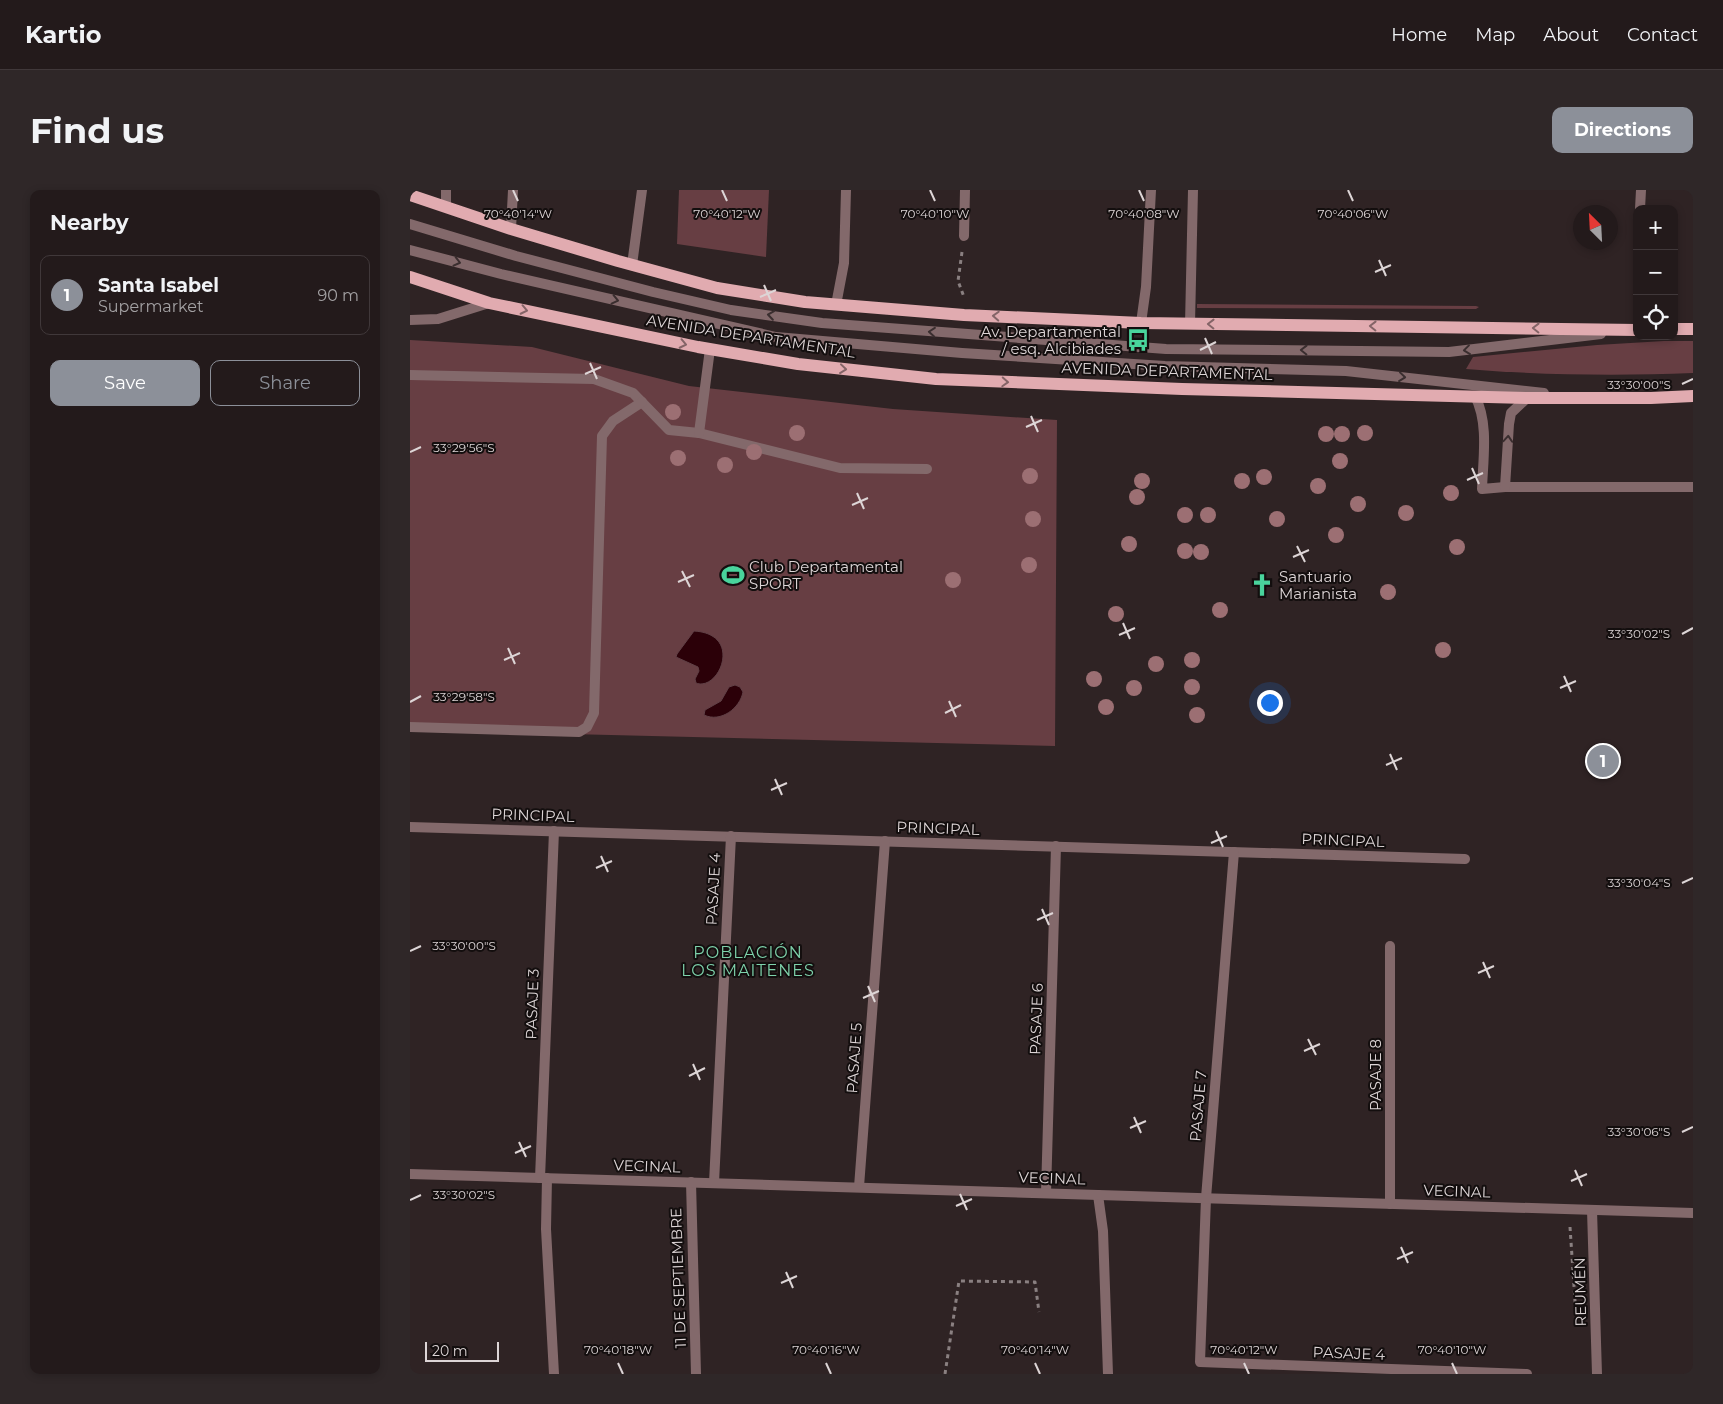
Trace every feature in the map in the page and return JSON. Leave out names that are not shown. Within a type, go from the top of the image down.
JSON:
[{"type":"main road","points":[[410,195],[511,229],[632,265],[717,288],[805,302],[970,315],[1141,323],[1633,330]]},
{"type":"main road","name":"AVENIDA DEPARTAMENTAL","points":[[410,277],[489,302],[710,349],[798,364],[936,379],[1182,390],[1527,398],[1693,396]]},
{"type":"main road","points":[[1678,329],[1693,329]]},
{"type":"street","points":[[446,190],[446,207]]},
{"type":"street","points":[[511,229],[513,190]]},
{"type":"street","points":[[632,265],[642,190]]},
{"type":"street","points":[[836,305],[844,263],[846,190]]},
{"type":"street","points":[[964,236],[965,190]]},
{"type":"street","points":[[1141,323],[1146,278],[1151,190]]},
{"type":"street","points":[[1190,324],[1193,190]]},
{"type":"street","points":[[1640,205],[1641,190]]},
{"type":"street","points":[[410,224],[516,256],[653,292],[731,310],[831,323],[1166,349],[1429,352],[1449,352],[1633,330]]},
{"type":"street","points":[[410,250],[501,274],[776,337],[962,353],[1165,366],[1346,371],[1591,398]]},
{"type":"street","points":[[410,320],[438,319],[489,302]]},
{"type":"street","points":[[700,433],[710,349]]},
{"type":"street","points":[[410,375],[594,379],[633,393],[669,430],[700,433],[840,468],[927,469]]},
{"type":"street","points":[[1475,396],[1481,409],[1483,427],[1482,489],[1505,487],[1693,487]]},
{"type":"street","points":[[1505,487],[1511,413],[1527,398]]},
{"type":"street","points":[[410,728],[579,732],[587,727],[594,713],[602,436],[613,421],[642,402]]},
{"type":"street","name":"PRINCIPAL","points":[[410,827],[1465,858]]},
{"type":"street","name":"PASAJE 3","points":[[554,831],[543,1178],[554,1374]]},
{"type":"street","name":"PASAJE 4","points":[[714,1183],[731,836]]},
{"type":"street","name":"PASAJE 5","points":[[859,1187],[885,841]]},
{"type":"street","name":"PASAJE 6","points":[[1046,1193],[1056,846]]},
{"type":"street","name":"PASAJE 7","points":[[1200,1362],[1206,1198],[1234,852]]},
{"type":"street","name":"PASAJE 8","points":[[1390,946],[1390,1204]]},
{"type":"street","name":"VECINAL","points":[[410,1174],[1693,1213]]},
{"type":"street","name":"11 DE SEPTIEMBRE","points":[[691,1182],[696,1374]]},
{"type":"street","points":[[1098,1195],[1103,1230],[1108,1374]]},
{"type":"street","name":"REUMÉN","points":[[1592,1210],[1597,1374]]},
{"type":"street","name":"PASAJE 4","points":[[1200,1362],[1212,1369],[1527,1374]]},
{"type":"path","points":[[964,236],[958,281],[964,298]]},
{"type":"path","points":[[1569,1209],[1576,1325]]},
{"type":"path","points":[[945,1374],[959,1281],[1035,1282],[1039,1312]]},
{"type":"shaded area","points":[[679,190],[769,190],[766,257],[677,244]]},
{"type":"shaded area","points":[[1197,304],[1479,307],[1476,309],[1197,308]]},
{"type":"shaded area","name":"Club Departamental SPORT","points":[[410,340],[532,347],[689,386],[893,409],[1057,420],[1055,746],[410,730]]},
{"type":"shaded area","points":[[1693,341],[1693,373],[1522,373],[1466,369],[1473,357],[1597,345]]},
{"type":"shaded area","points":[[694,631],[709,634],[719,642],[723,651],[719,671],[712,679],[705,683],[696,683],[698,667],[676,657]]},
{"type":"shaded area","points":[[735,685],[740,687],[743,692],[734,708],[717,717],[704,715],[705,710],[721,701],[729,687]]},
{"type":"place","name":"Av. Departamental / esq. Alcibiades","points":[[1138,340]]},
{"type":"place","name":"Club Departamental SPORT","points":[[733,575]]},
{"type":"place","name":"Santuario Marianista","points":[[1262,585]]},
{"type":"place","name":"Santa Isabel","points":[[1603,761]]},
{"type":"district","name":"POBLACIÓN LOS MAITENES","points":[[748,961]]}]
